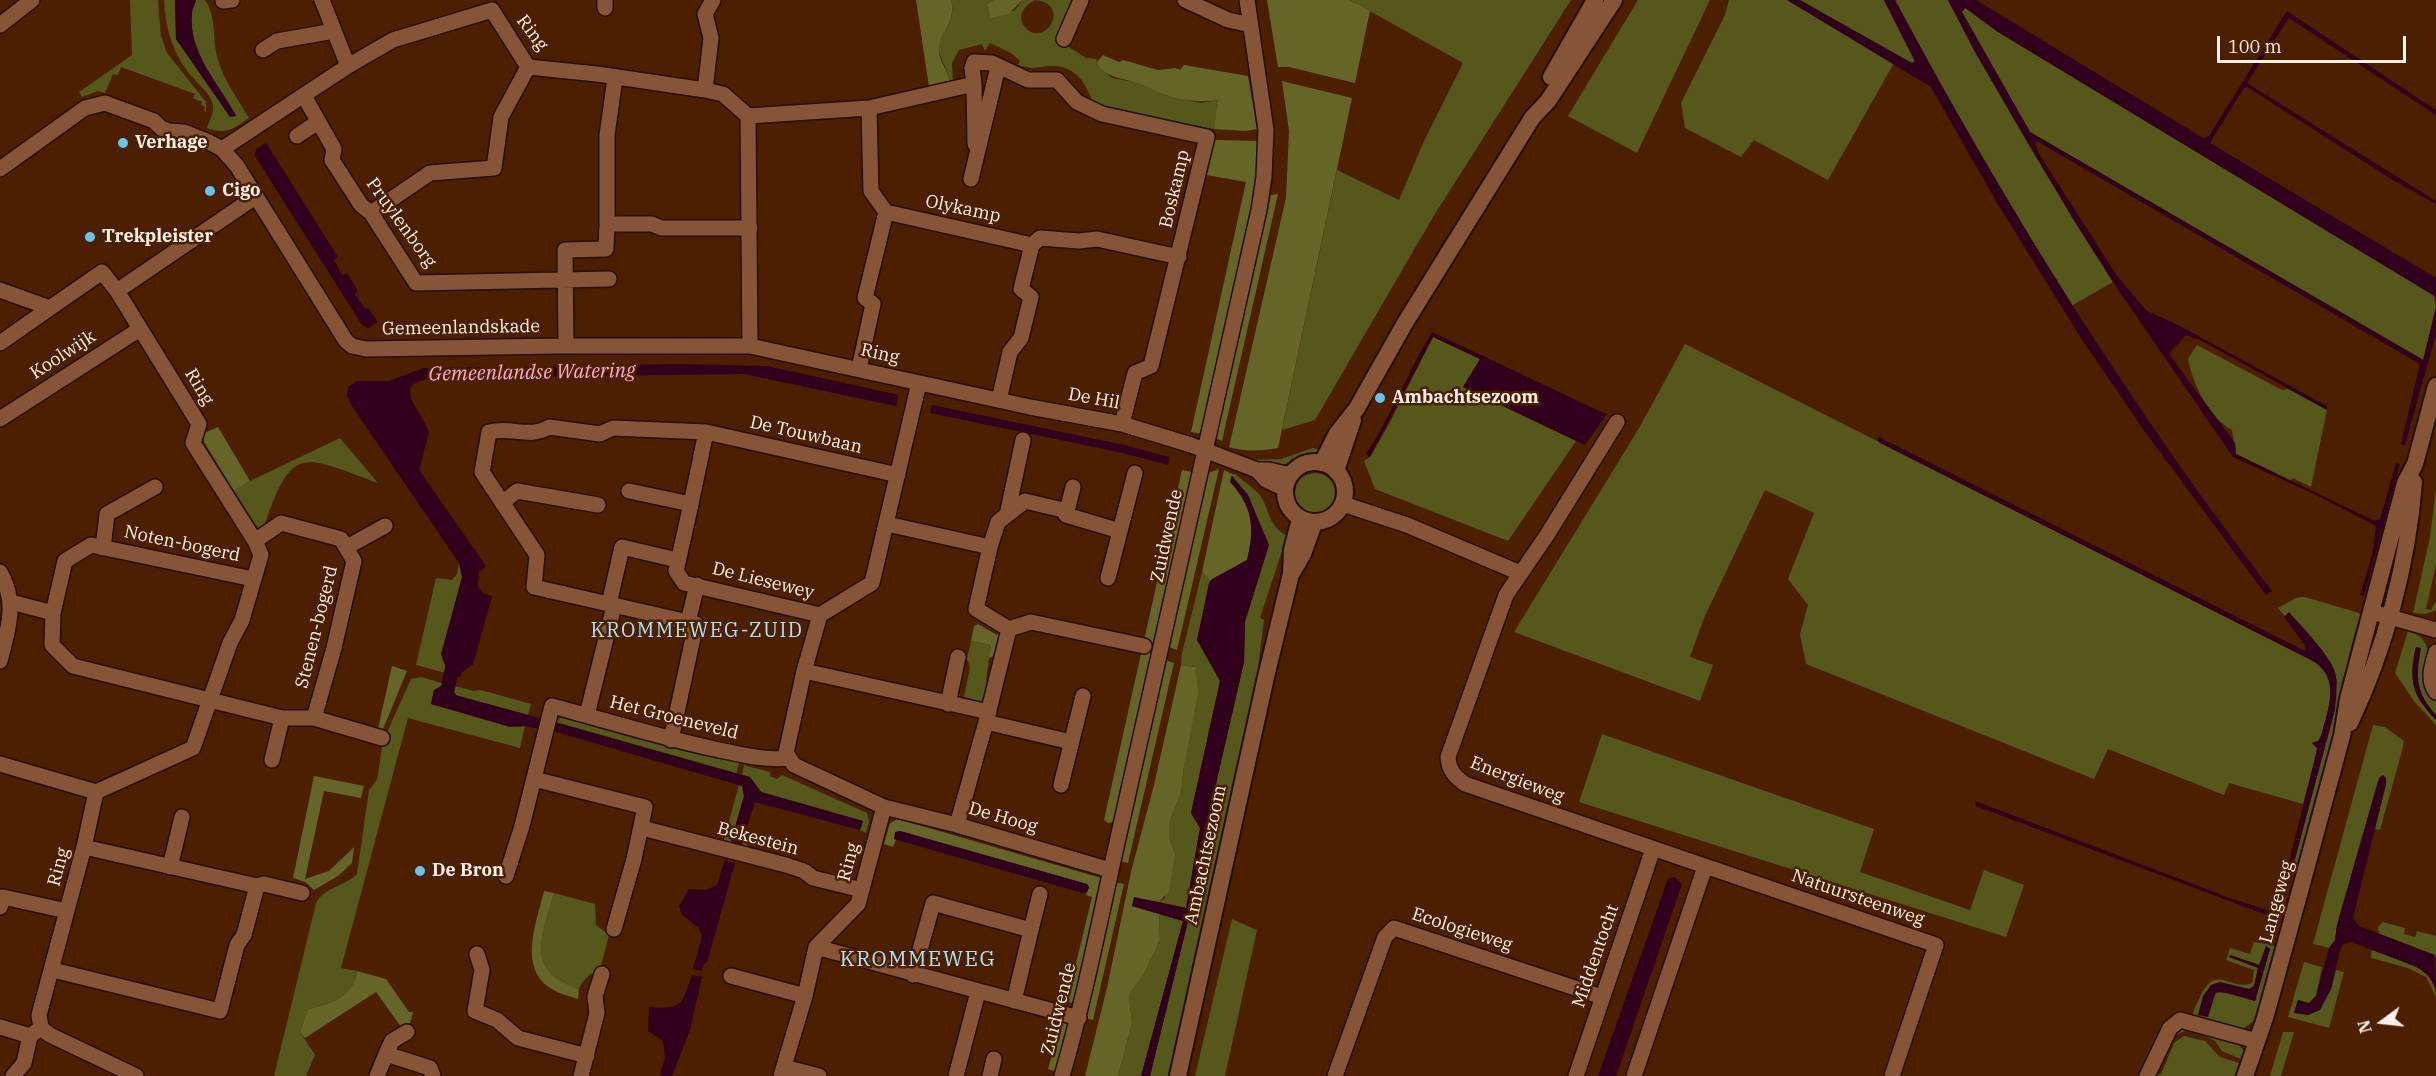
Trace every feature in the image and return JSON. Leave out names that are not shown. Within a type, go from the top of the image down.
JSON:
[{"type":"street","points":[[0,25],[32,0]]},
{"type":"street","points":[[322,0],[348,66]]},
{"type":"street","points":[[705,90],[711,38],[705,14],[713,0]]},
{"type":"street","points":[[1064,39],[1081,0]]},
{"type":"street","points":[[1185,0],[1228,20],[1251,25]]},
{"type":"street","name":"Zuidwende","points":[[1062,1076],[1079,1018],[1110,870],[1260,210],[1266,130],[1247,0]]},
{"type":"street","points":[[1329,467],[1336,435],[1357,408],[1405,323],[1532,118],[1541,95],[1595,0]]},
{"type":"street","points":[[1532,118],[1548,101],[1614,0]]},
{"type":"street","name":"Ring","points":[[222,149],[348,66],[393,40],[494,5],[528,67],[597,74],[723,94],[748,116]]},
{"type":"street","points":[[263,50],[277,41],[334,31]]},
{"type":"street","name":"Boskamp","points":[[975,160],[972,68],[974,62],[983,61],[1028,80],[1057,80],[1077,102],[1102,114],[1207,137],[1151,366],[1135,373],[1122,424]]},
{"type":"street","points":[[371,213],[430,173],[494,168],[501,117],[528,67]]},
{"type":"street","name":"Boskamp","points":[[970,179],[980,148],[998,67]]},
{"type":"street","points":[[566,346],[565,250],[606,249],[607,135],[615,78]]},
{"type":"street","points":[[750,346],[748,116],[869,108],[974,84]]},
{"type":"street","name":"Pruylenborg","points":[[304,96],[334,148],[333,160],[362,205],[371,213],[416,283],[566,282],[609,279]]},
{"type":"street","points":[[0,169],[85,108],[105,103],[154,121],[168,131],[184,132],[222,149],[237,166],[255,197],[117,291]]},
{"type":"street","points":[[859,369],[873,304],[865,297],[886,212],[870,191],[869,108]]},
{"type":"street","points":[[297,136],[318,122]]},
{"type":"street","name":"Gemeenlandskade","points":[[255,197],[346,341],[352,346],[366,349],[750,346]]},
{"type":"street","name":"Olykamp","points":[[886,212],[1032,244],[1040,238],[1079,241],[1097,239],[1179,256]]},
{"type":"street","points":[[607,224],[652,224],[661,228],[750,228]]},
{"type":"street","points":[[999,400],[1010,352],[1021,339],[1031,297],[1021,290],[1032,244]]},
{"type":"street","name":"Ring","points":[[13,1076],[24,1063],[35,1032],[84,847],[96,792],[193,748],[230,643],[242,620],[261,555],[255,541],[193,442],[199,424],[117,291],[102,272],[51,308]]},
{"type":"street","points":[[0,290],[51,308]]},
{"type":"street","points":[[0,343],[51,308]]},
{"type":"street","name":"Koolwijk","points":[[2,411],[140,328]]},
{"type":"street","name":"Ring","points":[[750,346],[920,383],[872,583],[820,615]]},
{"type":"street","name":"De Hil","points":[[920,383],[1030,408],[1122,424],[1257,470],[1269,470],[1287,482]]},
{"type":"street","name":"Langeweg","points":[[2342,736],[2351,722],[2376,665],[2408,533],[2415,464],[2436,386]]},
{"type":"street","name":"Energieweg","points":[[1617,422],[1554,525],[1520,573],[1499,610],[1448,757],[1448,767],[1455,777],[1465,784],[1705,867]]},
{"type":"street","name":"De Touwbaan","points":[[502,503],[482,472],[489,432],[501,429],[538,434],[549,427],[600,434],[613,428],[706,432],[898,475]]},
{"type":"street","points":[[586,715],[612,605],[622,547],[677,560],[706,432]]},
{"type":"street","points":[[1007,515],[1023,440]]},
{"type":"street","points":[[1315,462],[1329,467],[1344,483],[1343,504],[1331,518],[1307,521],[1288,506],[1287,482],[1301,465],[1315,462]]},
{"type":"street","name":"Langeweg","points":[[2246,1076],[2276,978],[2342,736],[2348,699],[2405,483],[2415,464]]},
{"type":"street","points":[[1108,578],[1135,473]]},
{"type":"street","name":"Noten-bogerd","points":[[103,548],[107,514],[155,487]]},
{"type":"street","points":[[1066,515],[1072,487]]},
{"type":"street","points":[[598,505],[517,491],[502,503],[537,555],[534,587],[688,622]]},
{"type":"street","points":[[629,492],[691,504]]},
{"type":"street","points":[[1120,531],[1066,515],[1063,510],[1025,501],[998,522],[976,609],[1009,629],[1031,622],[1144,646]]},
{"type":"street","points":[[1343,504],[1407,525],[1520,573]]},
{"type":"street","name":"Ambachtsezoom","points":[[1178,1076],[1266,677],[1291,574],[1303,554],[1307,521]]},
{"type":"street","name":"Stenen-bogerd","points":[[255,541],[281,523],[341,539],[354,561],[334,648],[314,718]]},
{"type":"street","points":[[886,524],[990,547]]},
{"type":"street","name":"Stenen-bogerd","points":[[347,547],[385,526]]},
{"type":"street","name":"Noten-bogerd","points":[[209,700],[73,666],[52,645],[53,612],[65,561],[91,545],[253,579]]},
{"type":"street","name":"De Liesewey","points":[[677,560],[676,571],[684,583],[820,615]]},
{"type":"street","points":[[0,572],[9,587],[11,602],[8,628],[0,661]]},
{"type":"street","name":"De Liesewey","points":[[671,740],[696,624],[688,622],[697,585]]},
{"type":"street","points":[[11,602],[53,612]]},
{"type":"street","points":[[2372,612],[2436,630]]},
{"type":"street","points":[[820,615],[804,671],[786,753],[794,765],[884,807]]},
{"type":"street","points":[[957,825],[1009,629]]},
{"type":"street","points":[[2436,652],[2431,683],[2436,692]]},
{"type":"street","points":[[948,704],[958,657]]},
{"type":"street","points":[[804,671],[948,704],[1071,742]]},
{"type":"street","points":[[1061,785],[1083,696]]},
{"type":"street","points":[[209,700],[282,718],[314,718],[382,738]]},
{"type":"street","name":"Het Groeneveld","points":[[534,779],[551,712],[586,715],[671,740],[747,756],[775,760],[788,758]]},
{"type":"street","points":[[272,760],[282,718]]},
{"type":"street","points":[[0,764],[96,792]]},
{"type":"street","points":[[506,876],[534,779],[645,807],[642,828],[614,929]]},
{"type":"street","name":"Ring","points":[[816,947],[858,904],[884,807]]},
{"type":"street","name":"De Hoog","points":[[884,807],[957,825],[1110,870]]},
{"type":"street","points":[[170,867],[182,817]]},
{"type":"street","name":"Bekestein","points":[[642,828],[758,858],[804,871],[813,878],[862,890]]},
{"type":"street","points":[[84,847],[257,886],[264,884],[302,893]]},
{"type":"street","name":"Middentocht","points":[[1576,1076],[1653,849]]},
{"type":"street","points":[[1634,1076],[1705,867]]},
{"type":"street","name":"Natuursteenweg","points":[[1705,867],[1936,945],[1892,1076]]},
{"type":"street","points":[[52,970],[220,1011],[237,945],[244,935],[257,886]]},
{"type":"street","points":[[1014,1001],[1040,894]]},
{"type":"street","points":[[0,907],[3,897],[67,911]]},
{"type":"street","points":[[913,975],[933,903],[1031,930]]},
{"type":"street","name":"Ecologieweg","points":[[1335,1076],[1385,937],[1394,928],[1602,997]]},
{"type":"street","points":[[819,1076],[782,1072],[805,996],[816,947],[1079,1018]]},
{"type":"street","points":[[477,954],[482,970],[475,1011],[497,1020],[518,1038],[587,1056]]},
{"type":"street","points":[[581,1076],[597,1013],[595,996],[602,974]]},
{"type":"street","points":[[730,976],[805,996]]},
{"type":"street","points":[[956,1076],[978,992]]},
{"type":"street","points":[[2147,1076],[2170,1028],[2180,1020],[2257,1041]]},
{"type":"street","points":[[0,1027],[50,1035],[136,1076]]},
{"type":"street","points":[[377,1076],[392,1041],[407,1032]]},
{"type":"street","points":[[386,1054],[430,1068],[433,1076]]},
{"type":"street","points":[[990,1076],[994,1059]]},
{"type":"shaded area","points":[[130,0],[158,0],[161,36],[167,53],[206,102],[206,112],[205,107],[201,105],[202,102],[193,98],[195,94],[121,67],[118,75],[113,74],[105,93],[98,91],[82,97],[79,92],[132,55]]},
{"type":"shaded area","points":[[164,0],[175,0],[176,39],[231,117],[236,115],[205,67],[194,41],[191,27],[192,10],[196,0],[205,0],[213,21],[216,52],[221,68],[249,118],[239,125],[224,131],[207,128],[213,105],[209,96],[187,71],[176,53],[169,33]]},
{"type":"shaded area","points":[[916,0],[951,0],[952,15],[939,44],[941,59],[949,82],[929,87]]},
{"type":"shaded area","points":[[951,0],[995,0],[987,4],[990,18],[1015,10],[1023,0],[1035,0],[1076,0],[1058,40],[1086,58],[1097,59],[1096,64],[1112,78],[1135,82],[1163,94],[1201,103],[1219,100],[1214,129],[1095,107],[1081,80],[1070,70],[1055,66],[1033,68],[1018,65],[1020,61],[1011,53],[990,43],[985,51],[982,44],[959,50],[952,63],[953,81],[949,82],[939,46],[950,20]],"holes":[[[1035,0],[1046,3],[1052,9],[1054,16],[1051,24],[1047,30],[1032,33],[1022,23],[1023,11]]]},
{"type":"shaded area","points":[[995,0],[1023,0],[1008,14],[990,18],[987,4]]},
{"type":"shaded area","points":[[1267,0],[1350,0],[1370,11],[1355,83],[1289,67],[1278,67]]},
{"type":"shaded area","points":[[1350,0],[1571,0],[1433,217],[1315,420],[1282,430],[1337,170],[1399,200],[1424,141],[1463,63]]},
{"type":"shaded area","points":[[1638,0],[1710,0],[1637,153],[1568,116]]},
{"type":"shaded area","points":[[1729,0],[1787,0],[1894,63],[1828,180],[1754,140],[1741,157],[1685,128],[1681,103],[1725,15]]},
{"type":"shaded area","points":[[1800,0],[1884,0],[1915,62],[1897,57]]},
{"type":"shaded area","points":[[1895,0],[1948,0],[2028,143],[2113,282],[2071,306],[1955,112]]},
{"type":"shaded area","points":[[1965,7],[1998,32],[2434,295],[2436,307],[2424,360],[2030,132],[1962,12]]},
{"type":"shaded area","points":[[1103,55],[1119,62],[1123,60],[1158,70],[1175,68],[1180,70],[1184,65],[1248,76],[1257,129],[1246,131],[1214,129],[1218,100],[1197,101],[1177,98],[1114,77],[1096,63]]},
{"type":"shaded area","points":[[1282,81],[1352,98],[1278,448],[1241,450],[1229,447],[1286,198],[1289,131]]},
{"type":"shaded area","points":[[1214,140],[1259,141],[1258,189],[1202,434],[1191,432],[1246,182],[1206,175]]},
{"type":"shaded area","points":[[1278,194],[1222,441],[1216,438],[1271,195]]},
{"type":"shaded area","points":[[1433,337],[1480,359],[1463,387],[1576,441],[1508,541],[1375,489],[1364,461],[1370,457],[1388,426]]},
{"type":"shaded area","points":[[1685,344],[2317,663],[2329,679],[2331,697],[2321,736],[2318,741],[2312,743],[2317,748],[2303,804],[2229,783],[2224,795],[2108,749],[2094,779],[1806,664],[1800,634],[1808,605],[1788,579],[1814,513],[1765,490],[1704,618],[1690,657],[1713,665],[1700,701],[1514,632],[1638,430]]},
{"type":"shaded area","points":[[2197,345],[2282,390],[2288,389],[2327,410],[2311,487],[2293,478],[2290,481],[2236,454],[2232,430],[2223,424],[2209,408],[2194,379],[2188,359]]},
{"type":"shaded area","points":[[218,427],[250,481],[234,491],[204,442],[204,433]]},
{"type":"shaded area","points":[[340,438],[378,483],[332,467],[303,463],[293,469],[283,480],[264,527],[260,531],[234,491]]},
{"type":"shaded area","points":[[1313,448],[1322,450],[1283,465],[1266,465],[1251,460],[1281,459]]},
{"type":"shaded area","points":[[1219,469],[1177,650],[1169,647],[1208,473]]},
{"type":"shaded area","points":[[1182,470],[1193,472],[1114,822],[1108,823],[1104,820]]},
{"type":"shaded area","points":[[1224,470],[1232,474],[1230,482],[1248,509],[1251,528],[1250,549],[1247,560],[1211,581],[1202,572]]},
{"type":"shaded area","points":[[1315,473],[1329,479],[1335,493],[1329,507],[1315,513],[1301,507],[1295,493],[1301,479]]},
{"type":"shaded area","points":[[1232,474],[1258,493],[1275,526],[1287,536],[1260,618],[1264,620],[1257,676],[1168,1076],[1150,1076],[1189,917],[1244,662],[1245,622],[1249,606],[1248,495]]},
{"type":"shaded area","points":[[2436,489],[2436,565],[2426,609],[2431,610],[2436,601],[2436,610],[2426,614],[2413,613],[2430,537]]},
{"type":"shaded area","points":[[459,562],[462,577],[442,659],[449,674],[416,665],[436,578],[452,580],[457,574]]},
{"type":"shaded area","points":[[1202,572],[1211,581],[1197,640],[1220,681],[1191,813],[1200,828],[1186,908],[1159,902],[1165,898],[1170,820],[1181,793],[1195,667],[1181,665],[1182,653]]},
{"type":"shaded area","points":[[2298,597],[2359,613],[2363,627],[2356,629],[2346,668],[2347,687],[2301,858],[2294,864],[2334,710],[2337,679],[2278,608]]},
{"type":"shaded area","points":[[978,624],[997,635],[1001,629],[996,655],[989,658],[991,645],[971,641],[974,626]]},
{"type":"shaded area","points":[[2408,631],[2423,640],[2427,647],[2428,691],[2436,701],[2436,715],[2420,690],[2416,647],[2412,668],[2414,686],[2422,703],[2436,720],[2436,725],[2414,701],[2395,673]]},
{"type":"shaded area","points":[[971,641],[991,645],[986,680],[989,684],[985,703],[964,697],[970,667],[967,659]]},
{"type":"shaded area","points":[[1165,660],[1174,663],[1128,863],[1120,861]]},
{"type":"shaded area","points":[[1181,665],[1195,667],[1198,693],[1181,793],[1170,820],[1169,839],[1175,855],[1169,891],[1159,902],[1134,898],[1132,906],[1159,914],[1160,940],[1144,974],[1129,995],[1132,1023],[1118,1076],[1085,1076],[1107,988],[1131,872],[1154,785]]},
{"type":"shaded area","points":[[392,666],[407,671],[381,734],[377,733]]},
{"type":"shaded area","points":[[421,677],[445,684],[434,690],[431,704],[518,727],[525,726],[520,748],[408,718],[341,968],[357,971],[355,980],[346,994],[332,1002],[308,1009],[300,1032],[315,1055],[306,1076],[274,1076],[316,903],[329,890],[357,874],[369,790],[377,780],[383,741],[411,679]]},
{"type":"shaded area","points":[[455,686],[474,691],[481,690],[531,704],[528,715],[455,695],[453,690]]},
{"type":"shaded area","points":[[563,716],[740,760],[736,774],[555,722]]},
{"type":"shaded area","points":[[2373,725],[2385,727],[2404,741],[2380,830],[2375,829],[2386,784],[2379,778],[2337,925],[2335,940],[2329,948],[2313,944]]},
{"type":"shaded area","points":[[1602,734],[1874,829],[1860,872],[1970,910],[1984,870],[2024,885],[2006,937],[1579,802]]},
{"type":"shaded area","points":[[744,765],[770,772],[770,776],[777,779],[782,775],[867,813],[869,821],[866,833],[860,830],[863,821],[761,792],[750,777],[742,775]]},
{"type":"shaded area","points":[[314,776],[364,786],[361,798],[324,791],[305,879],[329,871],[354,847],[352,863],[338,876],[314,890],[305,882],[293,878]]},
{"type":"shaded area","points":[[739,785],[743,786],[744,796],[731,841],[741,845],[745,840],[748,842],[745,852],[722,846]]},
{"type":"shaded area","points":[[898,819],[1101,878],[1074,1004],[1067,1001],[1092,897],[1086,895],[1089,887],[1087,884],[900,831],[894,839],[896,840],[893,847],[884,844],[890,823]]},
{"type":"shaded area","points":[[1113,882],[1124,884],[1093,1020],[1085,1018]]},
{"type":"shaded area","points":[[544,891],[554,893],[542,938],[541,951],[544,962],[550,972],[579,989],[578,999],[552,989],[541,980],[535,969],[532,944]]},
{"type":"shaded area","points":[[554,893],[595,904],[596,925],[609,935],[600,970],[587,977],[579,989],[550,972],[541,951],[545,924]]},
{"type":"shaded area","points":[[1159,914],[1183,921],[1141,1076],[1118,1076],[1132,1023],[1129,995],[1144,974],[1160,940]]},
{"type":"shaded area","points":[[1232,919],[1257,930],[1225,1076],[1195,1076]]},
{"type":"shaded area","points":[[2383,922],[2405,928],[2404,934],[2415,937],[2417,931],[2436,936],[2436,957],[2379,935],[2378,927]]},
{"type":"shaded area","points":[[2254,942],[2273,945],[2276,950],[2256,1019],[2244,1028],[2237,1029],[2193,1018],[2201,995],[2212,981],[2225,980],[2245,985],[2252,983],[2254,970],[2226,960],[2230,948],[2250,954]],"holes":[[[2266,946],[2270,949],[2255,1001],[2221,992],[2213,994],[2216,983],[2249,989],[2254,986],[2258,968],[2230,955],[2260,965]]]},
{"type":"shaded area","points":[[2372,950],[2413,965],[2422,971],[2434,986],[2436,997],[2426,977],[2408,968],[2371,958]]},
{"type":"shaded area","points":[[2304,962],[2322,967],[2316,996],[2309,1003],[2298,1001],[2294,1012],[2331,990],[2336,970],[2344,972],[2329,1028],[2288,1017]]},
{"type":"shaded area","points":[[357,971],[386,979],[409,1012],[413,1012],[407,1035],[376,992],[305,1038],[300,1032],[308,1009],[332,1002],[346,994],[355,980]]},
{"type":"shaded area","points":[[1062,1020],[1071,1029],[1060,1073],[1048,1069]]},
{"type":"shaded area","points":[[2187,1029],[2237,1043],[2243,1050],[2243,1060],[2222,1051],[2215,1041],[2202,1034],[2187,1030],[2168,1038],[2178,1030]]},
{"type":"shaded area","points":[[2283,1032],[2294,1032],[2281,1076],[2270,1076]]},
{"type":"shaded area","points":[[2184,1036],[2205,1041],[2220,1057],[2242,1064],[2237,1076],[2157,1076],[2161,1074],[2174,1043]]},
{"type":"water","points":[[175,0],[196,0],[192,10],[195,41],[206,67],[236,116],[230,117],[176,39]]},
{"type":"water","points":[[1787,0],[1800,0],[1912,63],[1915,61],[1884,0],[1895,0],[1981,154],[2071,303],[2168,449],[2272,591],[2266,595],[2143,429],[2081,338],[1996,201],[1931,87]]},
{"type":"water","points":[[1948,0],[1976,0],[2203,138],[2209,136],[2287,11],[2436,110],[2436,115],[2289,18],[2247,83],[2436,201],[2436,204],[2393,180],[2247,87],[2244,88],[2210,143],[2436,278],[2436,297],[1998,32],[1965,8],[1962,12],[2030,132],[2423,360],[2436,307],[2436,334],[2405,445],[2401,444],[2420,364],[2037,141],[2035,143],[2038,152],[2117,276],[2147,311],[2180,326],[2327,406],[2327,410],[2202,341],[2186,335],[2170,352],[2171,357],[2235,443],[2236,454],[2375,521],[2380,519],[2396,463],[2400,464],[2364,596],[2360,595],[2373,551],[2376,526],[2316,495],[2233,457],[2113,282],[2073,219],[1976,54]]},
{"type":"water","points":[[266,143],[338,257],[334,260],[342,275],[347,273],[358,291],[355,294],[378,322],[368,328],[362,325],[255,156],[256,149]]},
{"type":"water","points":[[1432,332],[1607,414],[1585,445],[1463,387],[1480,359],[1433,337],[1370,457],[1366,454]]},
{"type":"water","points":[[680,364],[767,366],[899,395],[896,406],[744,374],[435,378],[413,385],[410,391],[411,398],[429,432],[419,470],[486,566],[479,572],[478,586],[483,593],[492,596],[473,665],[462,672],[460,677],[449,674],[441,654],[462,577],[459,563],[352,406],[347,396],[348,387],[357,381],[389,381],[424,368]]},
{"type":"water","points":[[932,405],[1124,445],[1169,457],[1168,465],[1123,453],[930,413]]},
{"type":"water","points":[[1879,437],[2305,651],[2305,645],[2284,617],[2289,612],[2321,649],[2335,672],[2337,686],[2335,710],[2276,929],[2270,927],[2271,917],[2264,914],[1976,806],[1975,801],[2230,898],[2273,912],[2289,862],[2316,754],[2317,748],[2312,743],[2318,741],[2321,736],[2329,705],[2330,684],[2321,667],[1880,443],[1877,440]]},
{"type":"water","points":[[1232,476],[1248,495],[1269,545],[1245,622],[1244,662],[1189,917],[1150,1076],[1141,1076],[1183,921],[1132,906],[1134,897],[1186,908],[1200,828],[1191,813],[1220,681],[1197,640],[1209,583],[1212,579],[1247,560],[1250,549],[1251,528],[1248,509],[1230,482]]},
{"type":"water","points":[[2416,647],[2421,648],[2418,667],[2419,684],[2424,699],[2436,715],[2436,720],[2421,703],[2414,687],[2413,670]]},
{"type":"water","points":[[445,684],[455,686],[453,690],[455,695],[543,719],[540,729],[525,726],[510,727],[431,704],[434,690]]},
{"type":"water","points":[[555,722],[750,777],[761,792],[863,821],[860,830],[755,802],[741,845],[731,841],[744,796],[742,786],[553,731]]},
{"type":"water","points":[[2383,775],[2386,778],[2386,784],[2353,918],[2359,926],[2435,955],[2436,989],[2429,976],[2419,968],[2352,942],[2343,944],[2340,950],[2331,989],[2320,1010],[2308,1015],[2294,1013],[2298,1000],[2309,1003],[2316,996],[2329,948],[2335,940],[2337,925],[2379,778]]},
{"type":"water","points":[[900,831],[1087,884],[1089,887],[1087,892],[1083,893],[894,839],[895,832]]},
{"type":"water","points":[[725,860],[735,863],[707,962],[703,965],[702,971],[693,969],[702,936],[699,928],[682,915],[679,906],[689,889],[706,890],[717,885]]},
{"type":"water","points":[[1675,877],[1682,884],[1616,1076],[1598,1076],[1668,879]]},
{"type":"water","points":[[2266,946],[2270,949],[2255,1001],[2229,993],[2216,992],[2208,1017],[2198,1015],[2203,996],[2211,985],[2220,982],[2249,989],[2254,986],[2258,968],[2229,957],[2230,955],[2259,965]]},
{"type":"water","points":[[692,975],[702,977],[690,1030],[672,1076],[660,1076],[665,1057],[663,1041],[648,1031],[649,1007],[669,1007],[680,1003]]},
{"type":"waterway","name":"Gemeenlandse Watering","points":[[450,698],[446,697],[454,659]]},
{"type":"place","name":"Verhage","points":[[123,143]]},
{"type":"place","name":"Cigo","points":[[210,191]]},
{"type":"place","name":"Trekpleister","points":[[90,237]]},
{"type":"place","name":"Ambachtsezoom","points":[[1380,398]]},
{"type":"place","name":"De Bron","points":[[420,871]]},
{"type":"district","name":"KROMMEWEG-ZUID","points":[[697,631]]},
{"type":"district","name":"KROMMEWEG","points":[[918,960]]}]
